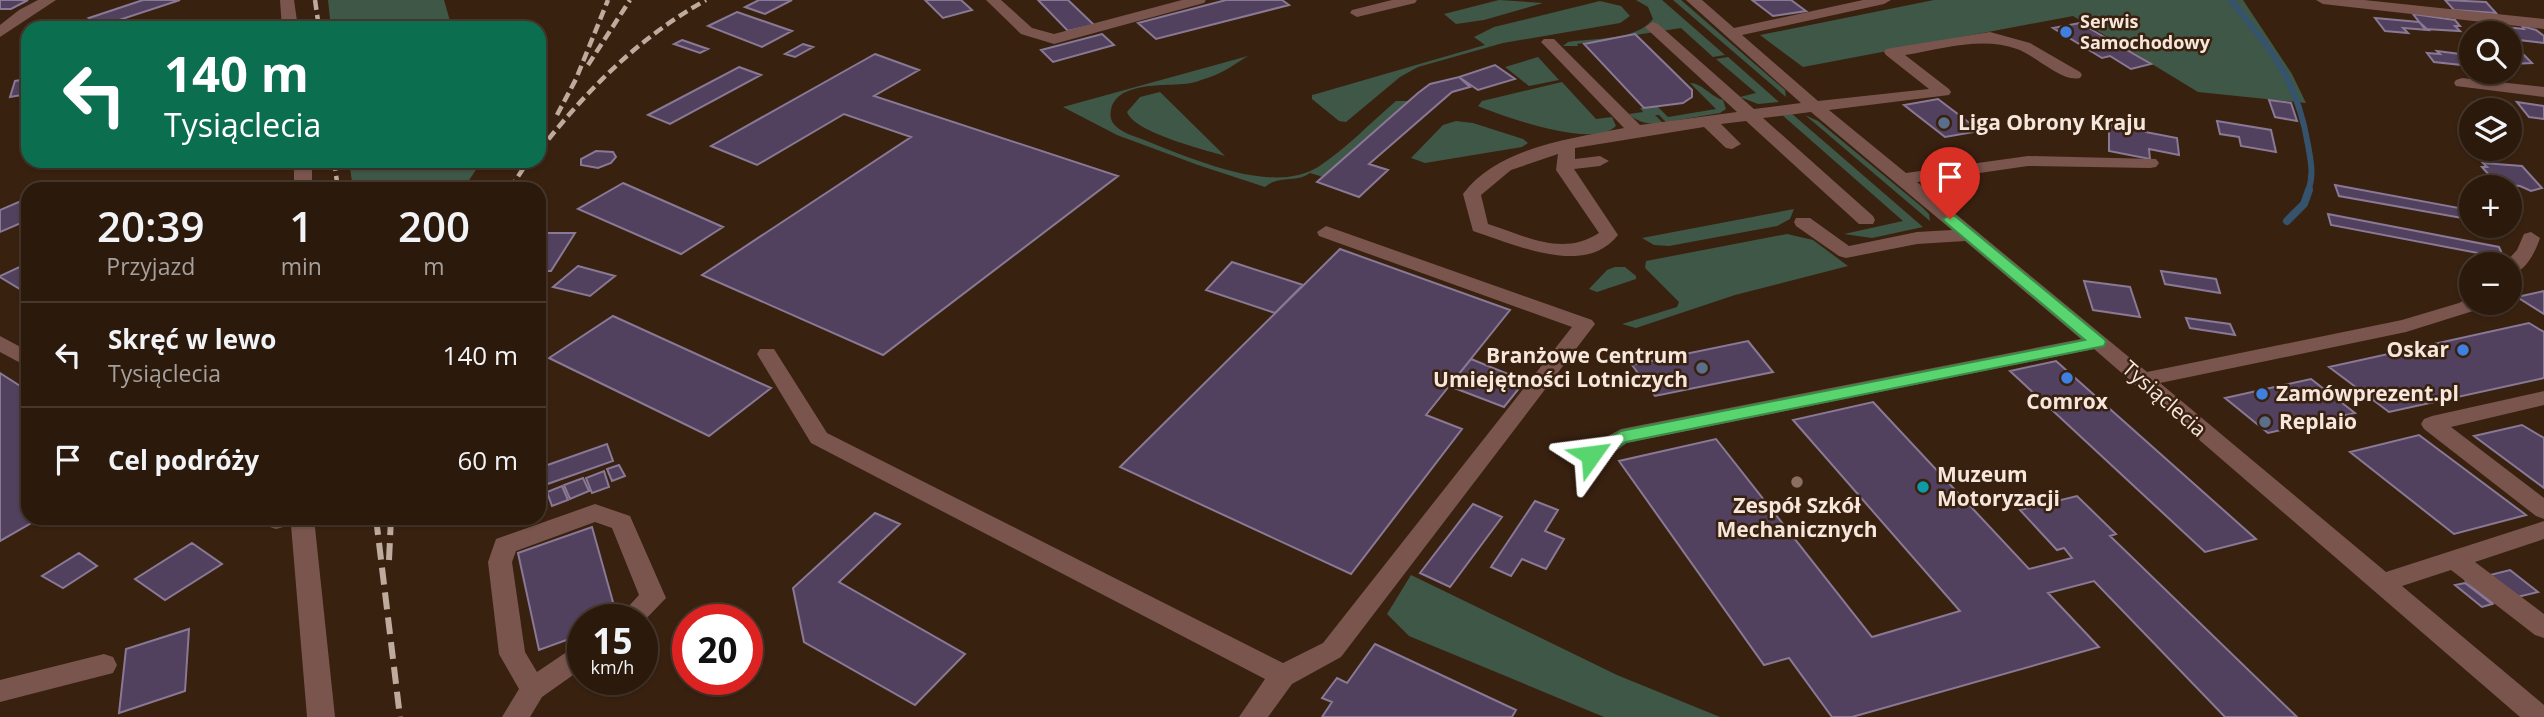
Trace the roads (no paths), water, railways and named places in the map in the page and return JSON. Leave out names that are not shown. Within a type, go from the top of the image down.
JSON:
[{"type":"street","points":[[0,32],[24,13],[49,0]]},
{"type":"street","points":[[287,0],[289,21]]},
{"type":"street","points":[[993,0],[1026,32],[1037,38],[1054,38],[1199,0]]},
{"type":"street","points":[[1357,13],[1410,0]]},
{"type":"street","name":"Tysiąclecia","points":[[1693,0],[1814,106],[2541,717]]},
{"type":"street","points":[[1814,0],[1835,12]]},
{"type":"street","points":[[1730,33],[1884,0]]},
{"type":"street","points":[[2323,0],[2544,24]]},
{"type":"street","points":[[1653,27],[1866,220]]},
{"type":"street","points":[[1567,145],[1609,235],[1588,248],[1553,251],[1480,227],[1472,194],[1492,167],[1567,145],[1636,131],[1814,106],[1943,92],[1892,52],[1990,37],[2025,46],[2074,75]]},
{"type":"street","points":[[1549,41],[1636,131]]},
{"type":"street","points":[[2471,84],[2544,92]]},
{"type":"street","points":[[1708,121],[1729,141],[1709,142]]},
{"type":"street","points":[[1902,179],[2028,161],[2150,163]]},
{"type":"street","points":[[1803,222],[1846,252],[1917,238],[1969,235]]},
{"type":"street","points":[[1253,717],[1283,676],[1332,650],[1585,324],[1326,232]]},
{"type":"street","points":[[2522,256],[2531,238]]},
{"type":"street","points":[[2142,380],[2406,326],[2459,309]]},
{"type":"street","points":[[1591,455],[1621,437],[2098,342]]},
{"type":"street","points":[[0,343],[21,356]]},
{"type":"street","points":[[767,354],[820,438],[1283,676]]},
{"type":"street","points":[[2544,398],[2432,424],[2544,510]]},
{"type":"street","points":[[533,689],[512,654],[500,562],[505,545],[595,513],[622,522],[653,598],[646,604]]},
{"type":"street","points":[[303,525],[321,717]]},
{"type":"street","points":[[2382,583],[2544,530]]},
{"type":"street","points":[[2454,559],[2544,628]]},
{"type":"street","points":[[0,691],[104,665]]},
{"type":"street","points":[[516,717],[533,689],[567,665]]},
{"type":"waterway","points":[[2231,0],[2280,66],[2297,101],[2311,163],[2308,192]]},
{"type":"waterway","points":[[2287,221],[2304,204],[2309,190]]},
{"type":"railway","points":[[315,0],[318,21]]},
{"type":"railway","points":[[557,115],[576,79],[608,0]]},
{"type":"railway","points":[[588,65],[630,0]]},
{"type":"railway","points":[[546,143],[595,86],[636,48],[706,0]]},
{"type":"railway","points":[[335,168],[337,182]]},
{"type":"railway","points":[[514,182],[524,168]]},
{"type":"railway","points":[[377,525],[400,717]]},
{"type":"railway","points":[[389,560],[391,525]]},
{"type":"place","name":"Serwis Samochodowy","points":[[2066,32]]},
{"type":"place","name":"Liga Obrony Kraju","points":[[1944,123]]},
{"type":"place","name":"Oskar","points":[[2463,350]]},
{"type":"place","name":"Branżowe Centrum Umiejętności Lotniczych","points":[[1702,368]]},
{"type":"place","name":"Comrox","points":[[2067,378]]},
{"type":"place","name":"Zamówprezent.pl","points":[[2262,394]]},
{"type":"place","name":"Replaio","points":[[2265,422]]},
{"type":"place","name":"Zespół Szkół Mechanicznych","points":[[1797,482]]},
{"type":"place","name":"Muzeum Motoryzacji","points":[[1923,487]]}]
